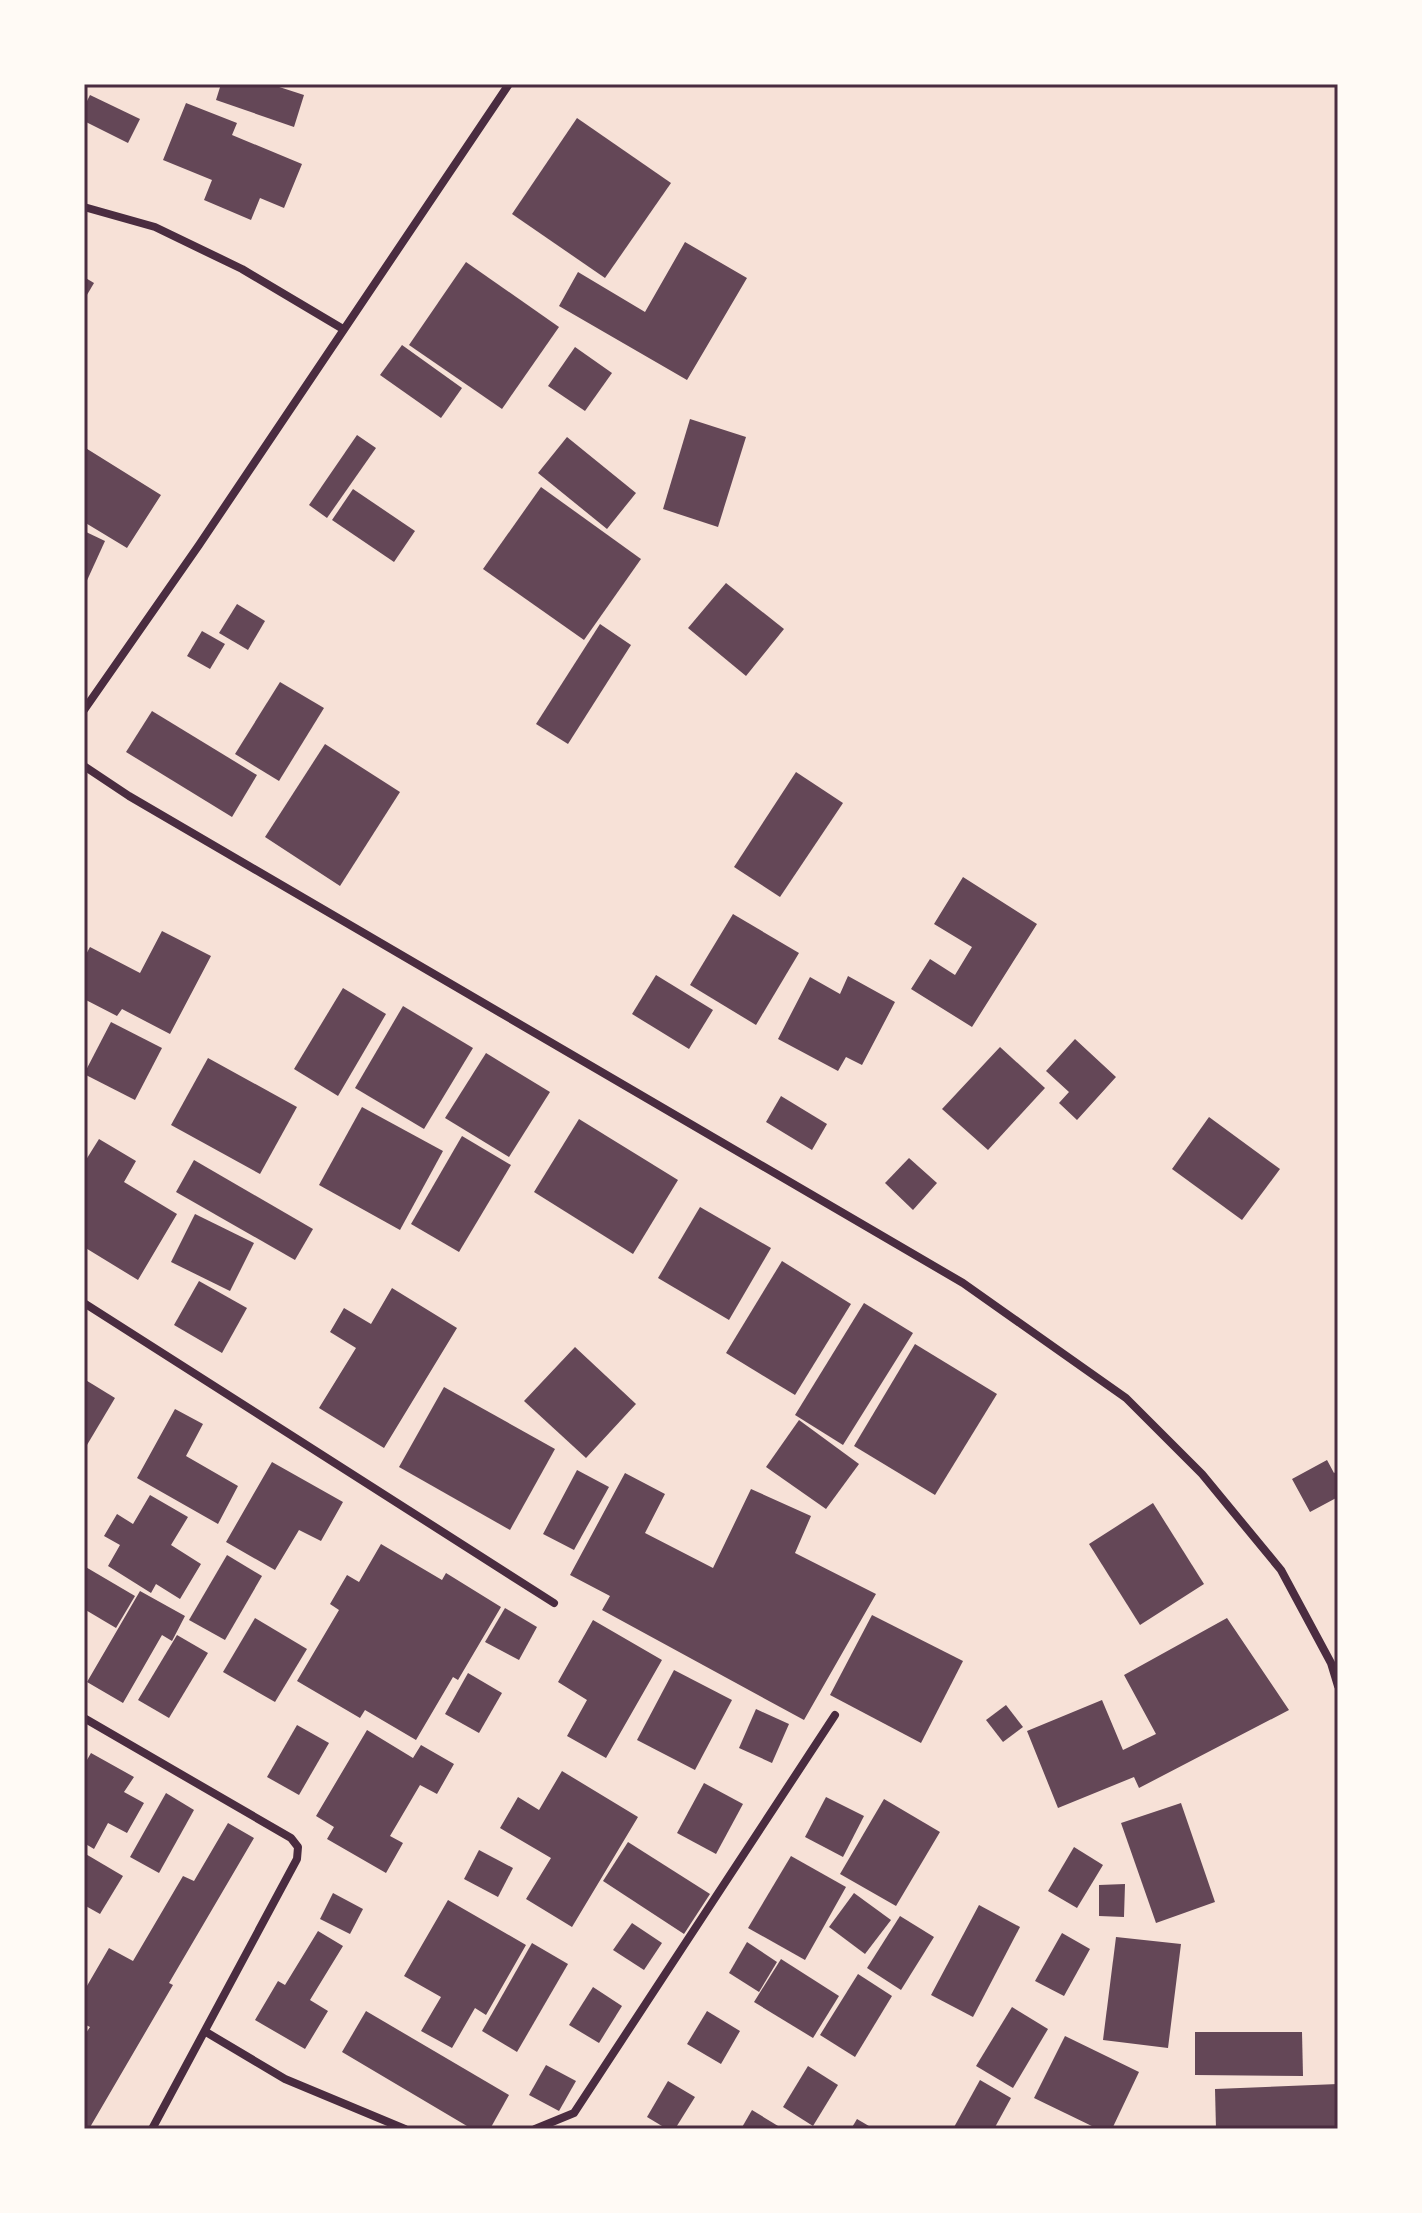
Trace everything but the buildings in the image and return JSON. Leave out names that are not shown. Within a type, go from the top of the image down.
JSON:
[{"type":"street","points":[[84,710],[509,84]]},
{"type":"street","points":[[84,207],[155,227],[242,269],[343,329]]},
{"type":"street","points":[[84,766],[129,796],[963,1283],[1126,1398],[1202,1474],[1281,1570],[1331,1663],[1338,1686]]},
{"type":"street","points":[[84,1303],[554,1603]]},
{"type":"street","points":[[535,2129],[574,2113],[835,1715]]},
{"type":"street","points":[[84,1718],[291,1838],[298,1847],[297,1859],[152,2129]]},
{"type":"street","points":[[206,2032],[285,2079],[405,2129]]}]
